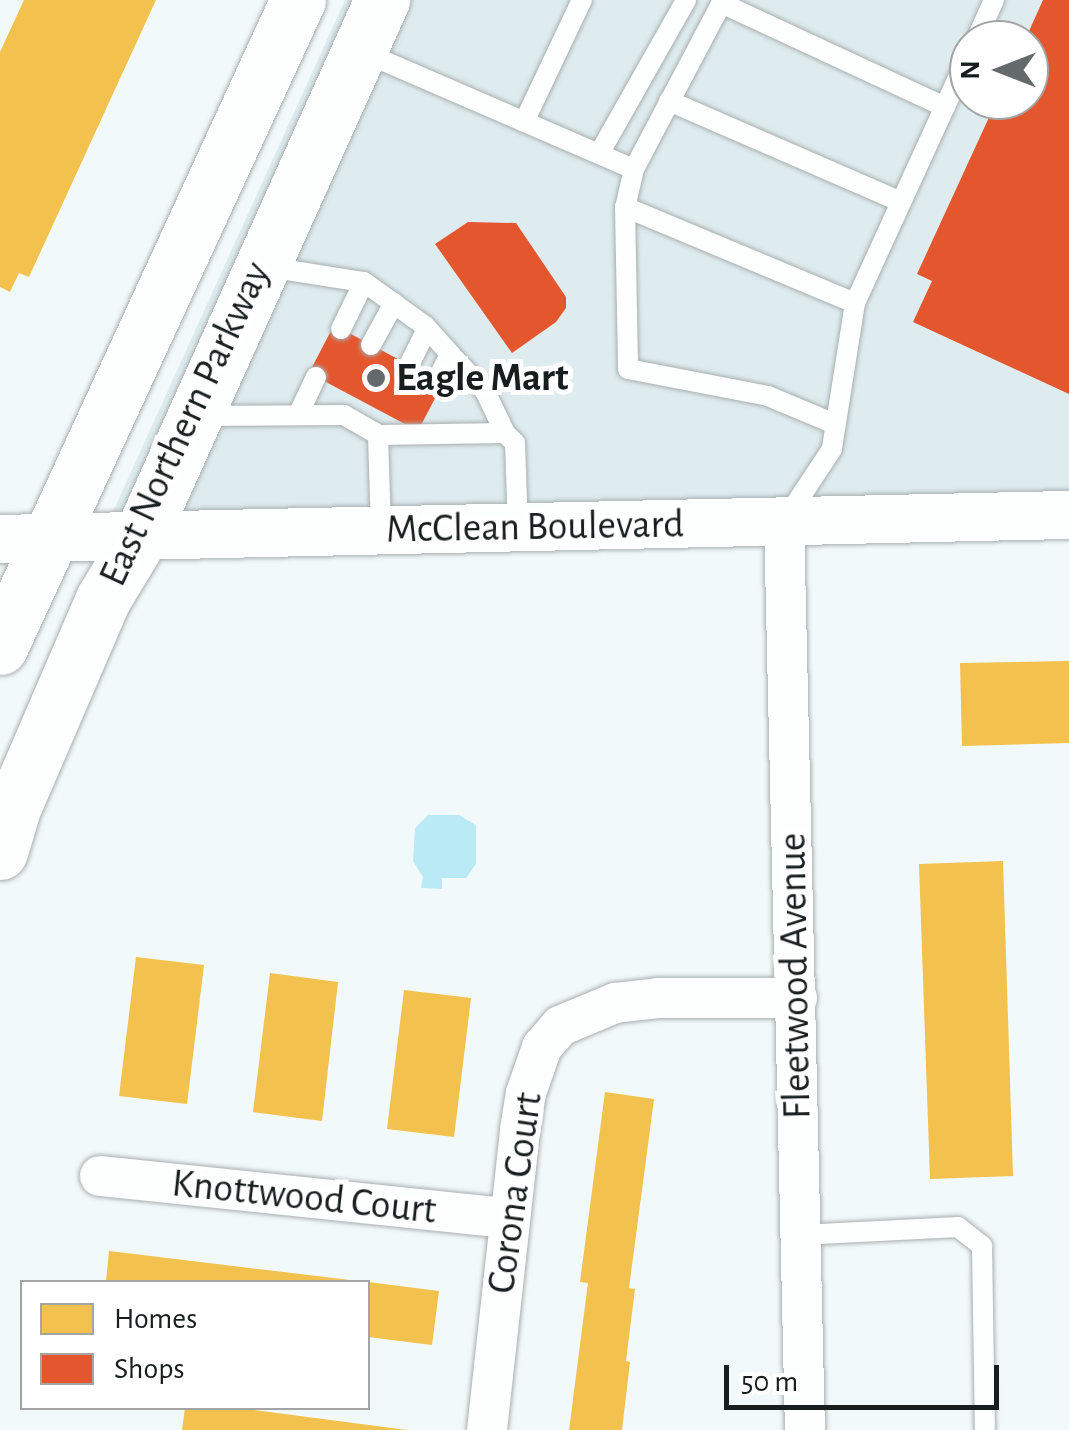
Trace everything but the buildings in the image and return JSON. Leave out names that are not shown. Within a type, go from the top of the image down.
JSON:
[{"type":"main road","name":"East Northern Parkway","points":[[0,646],[24,539],[298,0]]},
{"type":"main road","name":"East Northern Parkway","points":[[0,852],[13,808],[103,600],[141,536],[259,266],[382,0]]},
{"type":"street","name":"McClean Boulevard","points":[[24,539],[1069,515]]},
{"type":"street","name":"Fleetwood Avenue","points":[[784,522],[805,1430]]},
{"type":"street","name":"Corona Court","points":[[488,1430],[526,1093],[542,1047],[560,1026],[615,1004],[658,998],[796,998]]},
{"type":"street","name":"Knottwood Court","points":[[100,1176],[509,1218]]},
{"type":"lane","points":[[524,122],[582,0]]},
{"type":"lane","points":[[598,154],[686,0]]},
{"type":"lane","points":[[835,424],[768,396],[628,369],[625,208],[634,169],[722,1],[945,106]]},
{"type":"lane","points":[[358,50],[634,169]]},
{"type":"lane","points":[[784,522],[832,449],[855,303],[949,97]]},
{"type":"lane","points":[[669,101],[901,202]]},
{"type":"lane","points":[[625,208],[855,303]]},
{"type":"lane","points":[[259,266],[364,282],[427,329],[484,391],[515,444],[518,528]]},
{"type":"lane","points":[[341,329],[364,282]]},
{"type":"lane","points":[[371,345],[394,303]]},
{"type":"lane","points":[[409,365],[427,329]]},
{"type":"lane","points":[[437,380],[450,354]]},
{"type":"lane","points":[[298,415],[316,377]]},
{"type":"lane","points":[[336,415],[346,393]]},
{"type":"lane","points":[[381,531],[376,434],[384,413]]},
{"type":"lane","points":[[193,416],[344,415],[376,434],[506,433]]},
{"type":"lane","points":[[800,1235],[958,1227],[982,1246],[985,1430]]},
{"type":"shaded area","points":[[345,0],[1069,0],[1069,510],[105,529]]},
{"type":"shaded area","points":[[428,815],[459,815],[476,825],[476,864],[466,878],[442,878],[442,889],[421,888],[423,877],[413,861],[415,828]]},
{"type":"place","name":"Eagle Mart","points":[[376,378]]}]
